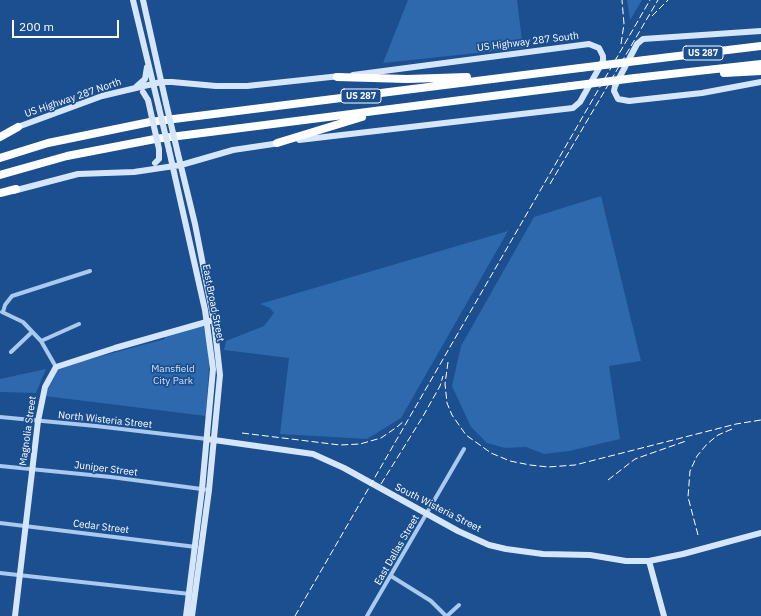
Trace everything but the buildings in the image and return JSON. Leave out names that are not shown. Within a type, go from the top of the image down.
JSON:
[{"type":"highway","name":"US 287","points":[[0,158],[48,143],[150,122],[547,71],[761,46]]},
{"type":"highway","name":"US 287","points":[[0,175],[67,156],[154,139],[383,111],[668,73],[761,64]]},
{"type":"highway","points":[[337,77],[422,79],[533,70],[547,71]]},
{"type":"highway","points":[[668,73],[681,76],[761,71]]},
{"type":"highway","points":[[277,143],[383,111]]},
{"type":"highway","points":[[0,137],[18,127]]},
{"type":"highway","points":[[0,192],[16,189]]},
{"type":"main road","name":"East Broad Street","points":[[133,0],[173,166],[200,287],[212,356],[213,385],[209,490],[188,594],[186,616]]},
{"type":"main road","name":"East Broad Street","points":[[143,0],[195,224],[220,356],[220,386],[202,489],[195,595],[192,616]]},
{"type":"main road","points":[[761,31],[643,39],[637,44],[614,86],[614,91],[618,99],[629,101],[702,93],[761,82]]},
{"type":"main road","name":"US Highway 287 South","points":[[153,84],[172,82],[235,87],[337,77],[589,44],[599,48],[603,56],[603,61],[580,102],[573,108],[325,135],[233,150],[173,166]]},
{"type":"main road","points":[[140,171],[155,163],[159,159],[160,150],[148,100],[143,92],[135,87],[145,79],[148,63]]},
{"type":"main road","points":[[158,67],[166,78],[172,82]]},
{"type":"main road","name":"US Highway 287 North","points":[[0,133],[102,96],[135,87],[153,84]]},
{"type":"main road","points":[[186,185],[186,170],[193,161]]},
{"type":"main road","points":[[0,196],[16,189],[78,174],[140,171],[173,166]]},
{"type":"main road","points":[[186,225],[195,224]]},
{"type":"main road","points":[[200,287],[207,285]]},
{"type":"main road","points":[[56,367],[121,346],[214,320]]},
{"type":"main road","points":[[212,356],[220,356]]},
{"type":"main road","name":"Magnolia Street","points":[[15,616],[38,421],[45,387],[56,367]]},
{"type":"main road","points":[[213,385],[220,386]]},
{"type":"main road","name":"South Wisteria Street","points":[[211,440],[313,454],[344,468],[470,537],[506,549],[543,554],[590,555],[626,561],[648,561],[684,554],[761,533]]},
{"type":"main road","points":[[648,561],[664,616]]},
{"type":"street","points":[[56,367],[41,341],[32,332],[18,319],[1,312],[4,305],[12,296],[90,271]]},
{"type":"street","points":[[41,341],[79,324]]},
{"type":"street","points":[[11,352],[32,332]]},
{"type":"street","name":"North Wisteria Street","points":[[0,417],[211,440]]},
{"type":"street","name":"East Dallas Street","points":[[367,616],[464,449]]},
{"type":"street","name":"Juniper Street","points":[[0,466],[32,468],[209,490]]},
{"type":"street","name":"Cedar Street","points":[[0,523],[198,547]]},
{"type":"street","points":[[0,573],[195,595]]},
{"type":"street","points":[[391,576],[430,601],[446,616],[459,605]]},
{"type":"green space","points":[[408,0],[517,0],[523,48],[383,63]]},
{"type":"green space","points":[[627,0],[642,0],[630,20]]},
{"type":"green space","points":[[601,196],[641,361],[609,366],[620,439],[569,451],[544,454],[526,447],[505,448],[487,443],[471,427],[452,386],[461,346],[534,217]]},
{"type":"green space","points":[[508,231],[401,418],[367,439],[280,434],[289,358],[224,350],[226,341],[264,326],[274,313],[270,308],[260,304]]},
{"type":"green space","name":"Mansfield City Park","points":[[203,326],[207,338],[209,365],[206,416],[45,396],[57,368],[165,339],[164,331]]},
{"type":"green space","points":[[46,369],[36,393],[0,392],[0,379]]},
{"type":"railway","points":[[621,44],[624,24],[622,0]]},
{"type":"railway","points":[[295,616],[650,0]]},
{"type":"railway","points":[[550,184],[658,0]]},
{"type":"railway","points":[[652,16],[668,0]]},
{"type":"railway","points":[[448,362],[445,384],[447,403],[452,415],[466,435],[491,453],[510,461],[530,465],[548,467],[575,465],[736,424],[761,420]]},
{"type":"railway","points":[[381,484],[422,418],[440,386],[443,376]]},
{"type":"railway","points":[[242,433],[340,445],[360,444],[381,438],[404,421]]},
{"type":"railway","points":[[698,535],[688,497],[690,471],[697,456],[707,444],[718,435],[732,429]]},
{"type":"railway","points":[[608,480],[635,459],[686,441]]}]
